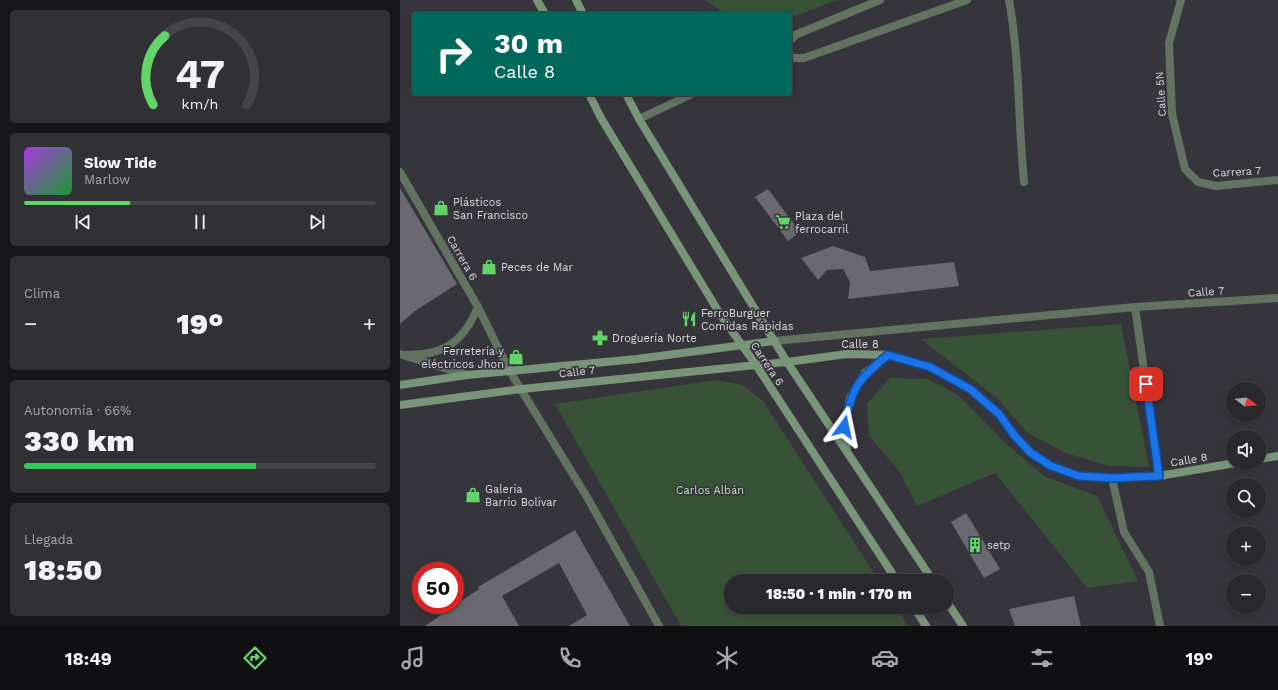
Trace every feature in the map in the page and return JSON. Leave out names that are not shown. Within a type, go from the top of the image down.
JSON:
[{"type":"main road","points":[[537,0],[544,12]]},
{"type":"main road","points":[[576,0],[582,12]]},
{"type":"main road","name":"Carrera 6","points":[[589,96],[720,314],[756,365],[892,574]]},
{"type":"main road","name":"Carrera 6","points":[[627,96],[787,362],[848,456],[928,574]]},
{"type":"main road","name":"Calle 7","points":[[400,385],[509,370],[637,359],[774,341]]},
{"type":"main road","name":"Calle 8","points":[[756,365],[847,354],[888,355],[930,367],[970,389],[999,414],[1014,435],[1031,453],[1051,466],[1079,476],[1112,478],[1159,476],[1226,465]]},
{"type":"main road","points":[[848,456],[844,427],[850,398],[865,373],[888,355]]},
{"type":"main road","name":"Calle 7","points":[[400,405],[522,389],[756,365]]},
{"type":"main road","points":[[1266,458],[1278,456]]},
{"type":"main road","points":[[954,612],[963,626]]},
{"type":"main road","points":[[918,614],[926,626]]},
{"type":"street","points":[[792,38],[794,35],[880,0]]},
{"type":"street","points":[[792,58],[804,58],[967,0]]},
{"type":"street","points":[[1009,0],[1016,37],[1020,146],[1024,182]]},
{"type":"street","name":"Calle 5N","points":[[1181,0],[1169,43],[1172,114],[1184,169],[1198,182]]},
{"type":"street","points":[[639,118],[688,96]]},
{"type":"street","name":"Carrera 6","points":[[400,172],[478,307],[509,370],[587,497],[660,626]]},
{"type":"street","name":"Carrera 7","points":[[1198,182],[1216,186],[1278,180]]},
{"type":"street","name":"Calle 7","points":[[774,341],[1135,307],[1278,298]]},
{"type":"street","points":[[403,355],[425,355],[443,350],[454,343],[470,325],[478,307]]},
{"type":"street","points":[[1135,307],[1159,476]]},
{"type":"street","points":[[403,355],[467,375]]},
{"type":"street","points":[[1112,478],[1124,532],[1149,572],[1160,626]]},
{"type":"green space","points":[[705,0],[837,0],[792,17],[792,12],[723,12]]},
{"type":"green space","points":[[1121,324],[1149,467],[1108,466],[1066,453],[1028,433],[997,398],[921,339]]},
{"type":"green space","points":[[890,378],[928,379],[958,395],[1005,443],[1044,476],[1097,496],[1138,581],[1087,588],[995,473],[917,506],[899,471],[869,436],[867,404]]},
{"type":"green space","name":"Carlos Albán","points":[[716,380],[743,385],[763,401],[874,574],[724,574],[724,614],[900,614],[908,626],[681,626],[555,404]]},
{"type":"building","points":[[400,188],[457,284],[415,311],[400,324]]},
{"type":"building","points":[[768,189],[800,232],[788,241],[755,197]]},
{"type":"building","name":"Plaza del ferrocarril","points":[[833,246],[865,257],[870,271],[954,262],[959,286],[848,299],[850,282],[843,269],[827,270],[818,280],[801,258]]},
{"type":"building","name":"setp","points":[[966,513],[1000,569],[984,578],[951,522]]},
{"type":"building","points":[[575,530],[630,626],[569,626],[587,615],[559,563],[502,596],[519,626],[425,626],[443,614],[464,614],[464,599],[479,589],[478,587]]},
{"type":"building","points":[[1074,596],[1081,626],[1015,626],[1009,609]]},
{"type":"place","name":"Plásticos San Francisco","points":[[441,208]]},
{"type":"place","name":"Plaza del ferrocarril","points":[[783,222]]},
{"type":"place","name":"Peces de Mar","points":[[489,267]]},
{"type":"place","name":"FerroBurguer Comidas Rápidas","points":[[689,319]]},
{"type":"place","name":"Droguería Norte","points":[[600,338]]},
{"type":"place","name":"Ferretería y eléctricos Jhon","points":[[516,357]]},
{"type":"place","name":"Galeria Barrio Bolivar","points":[[473,495]]},
{"type":"place","name":"setp","points":[[975,545]]},
{"type":"route","points":[[844,427],[850,398],[865,373],[888,355],[930,367],[970,389],[999,414],[1014,435],[1031,453],[1051,466],[1079,476],[1112,478],[1159,476],[1146,384]]}]
